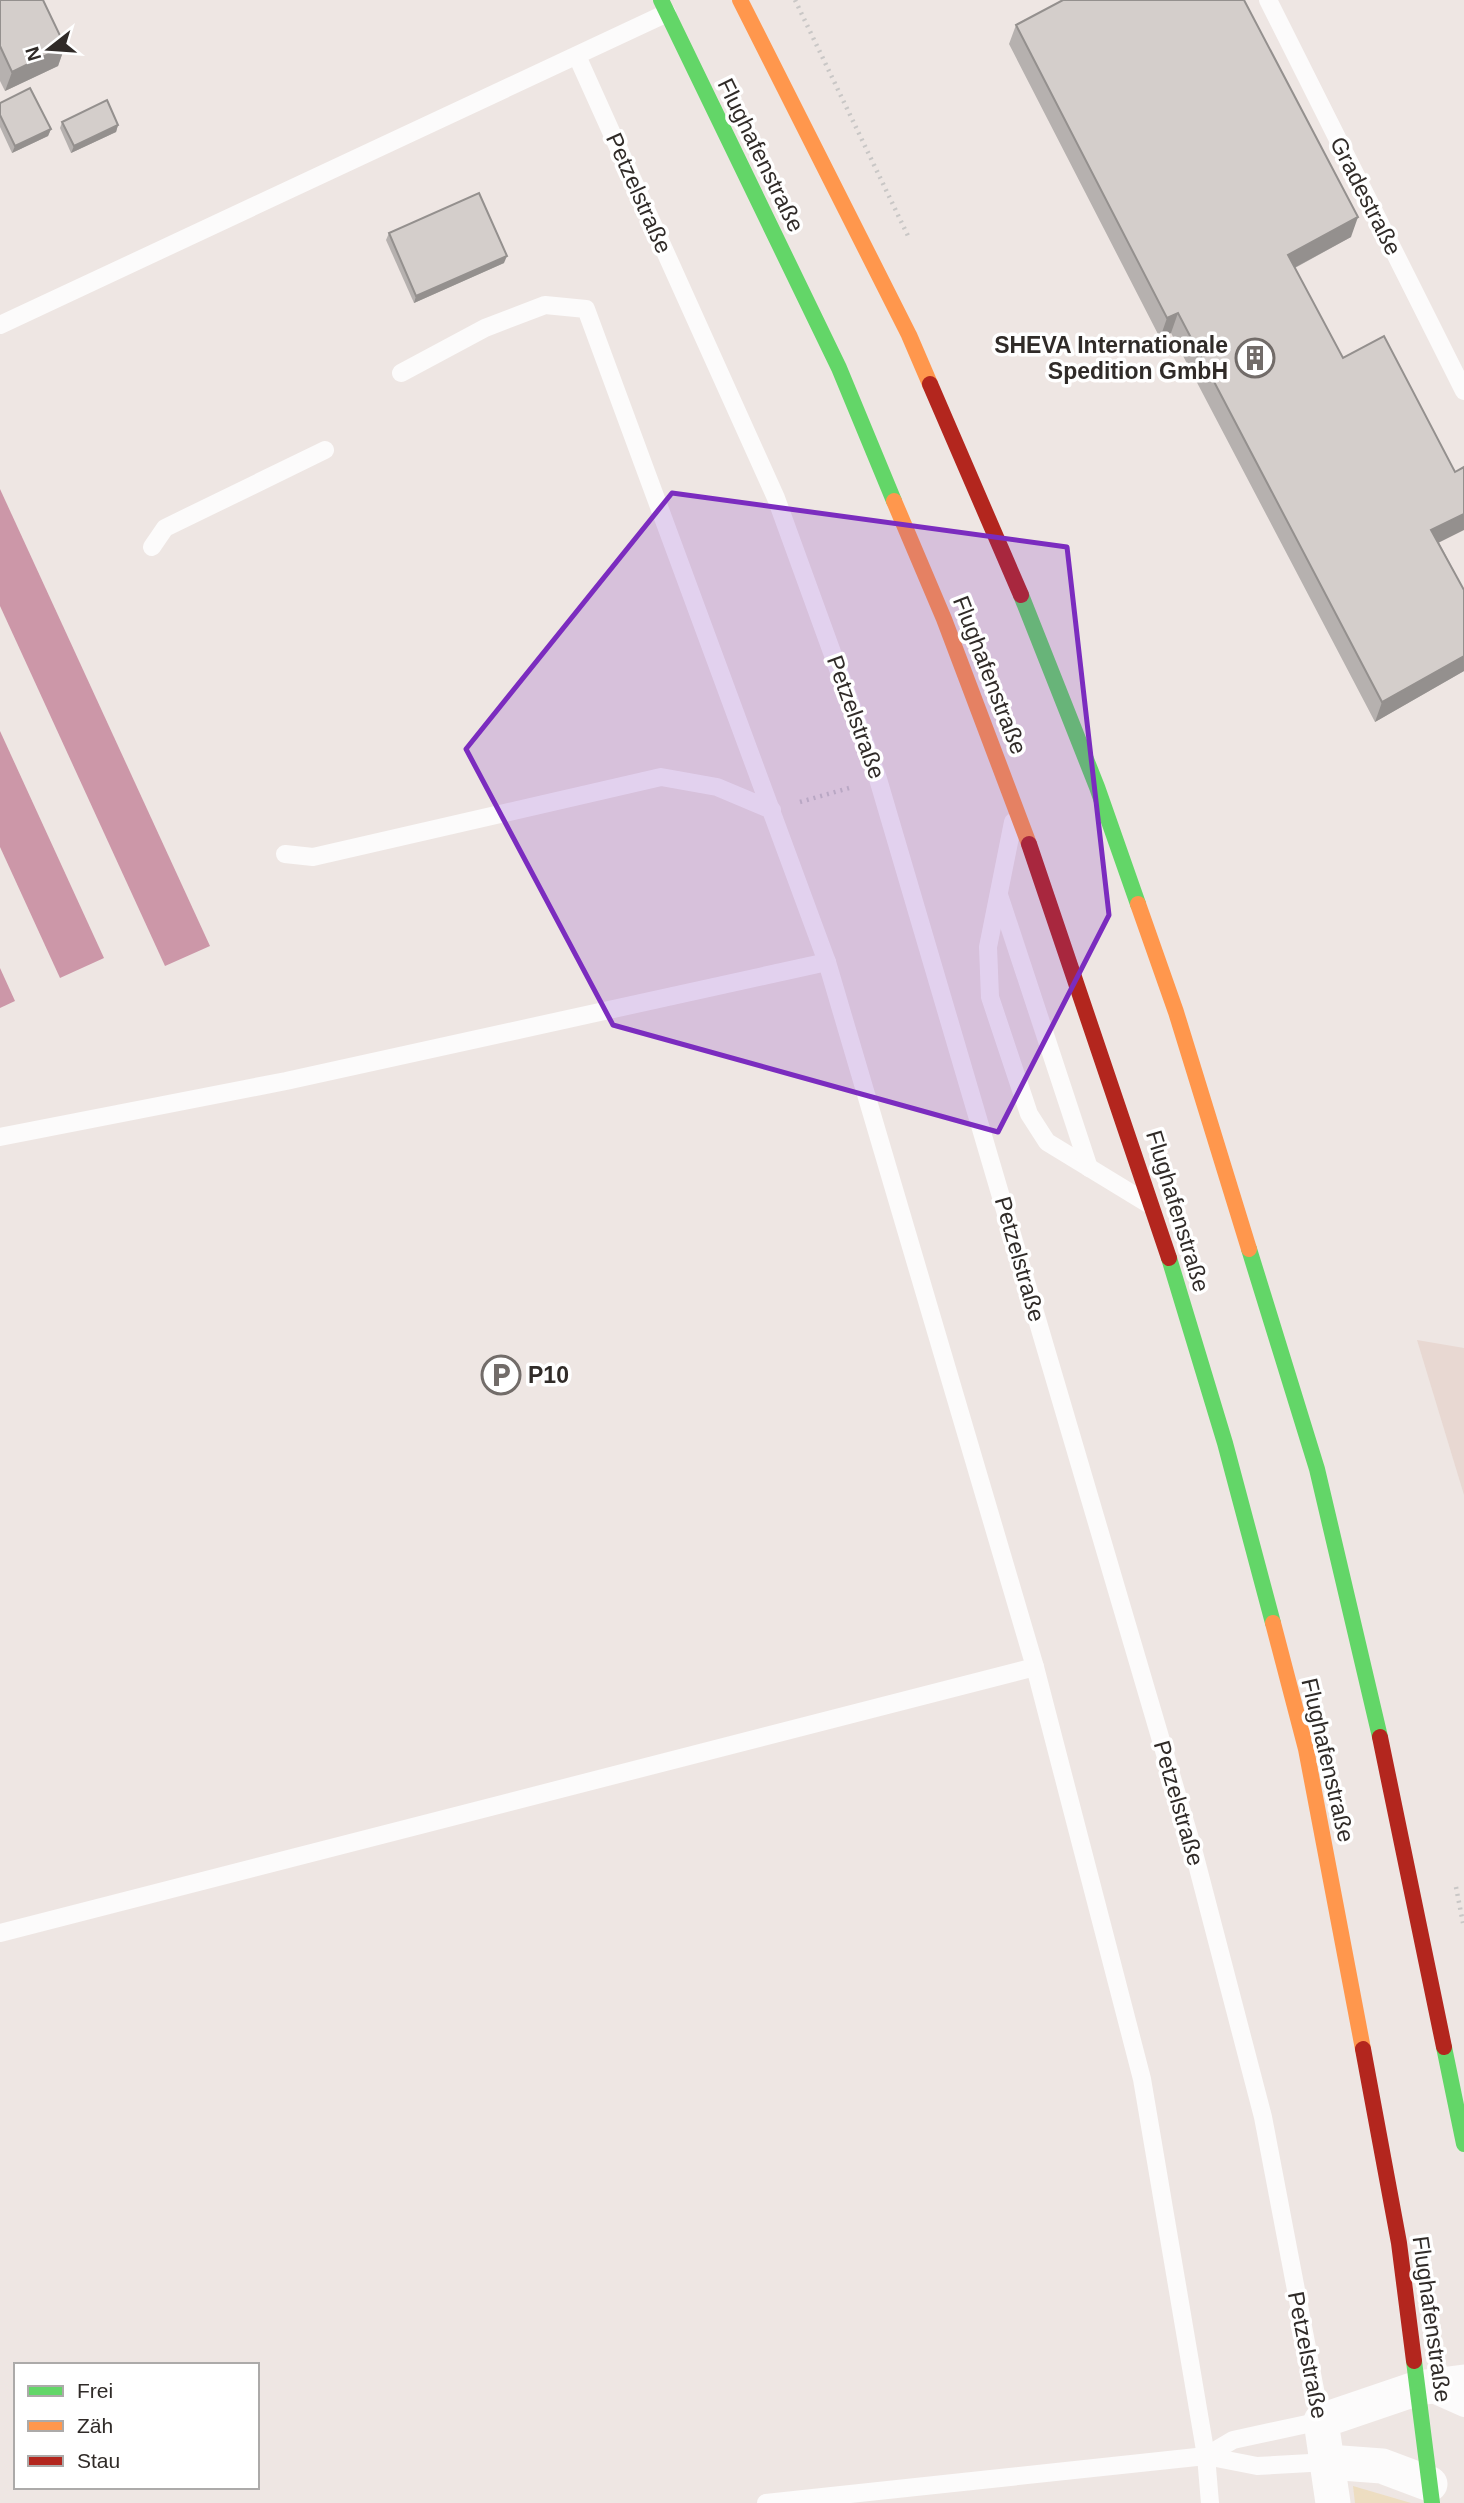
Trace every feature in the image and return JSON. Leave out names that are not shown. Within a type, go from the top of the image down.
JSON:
[{"type":"main road","points":[[740,0],[909,335],[1021,594],[1097,787],[1176,1012],[1317,1469],[1368,1680],[1464,2144]]},
{"type":"main road","name":"Flughafenstraße","points":[[664,6],[839,368],[944,619],[1016,805],[1111,1074],[1154,1207],[1225,1443],[1306,1749],[1399,2243],[1431,2493]]},
{"type":"street","points":[[1321,2420],[1418,2388],[1464,2382]]},
{"type":"street","name":"Petzelstraße","points":[[1321,2420],[1333,2503]]},
{"type":"street","points":[[1328,2462],[1382,2466],[1431,2493]]},
{"type":"lane","name":"Gradestraße","points":[[1268,0],[1464,391]]},
{"type":"lane","points":[[0,325],[577,56],[664,6]]},
{"type":"lane","name":"Petzelstraße","points":[[577,56],[776,498],[878,779],[1193,1849],[1263,2117],[1321,2420]]},
{"type":"lane","points":[[401,373],[485,328],[545,305],[586,309],[827,962],[1035,1667],[1142,2079],[1206,2456],[1210,2503]]},
{"type":"lane","points":[[152,547],[165,528],[325,450]]},
{"type":"lane","points":[[285,854],[313,858],[661,777],[717,787],[772,810]]},
{"type":"lane","points":[[1016,805],[988,947],[990,997],[1029,1114],[1046,1142],[1154,1207]]},
{"type":"lane","points":[[999,895],[1089,1168]]},
{"type":"lane","points":[[0,1137],[286,1081],[827,962]]},
{"type":"lane","points":[[0,1933],[1035,1667]]},
{"type":"lane","points":[[1418,2388],[1464,2409]]},
{"type":"lane","points":[[1206,2456],[1233,2440],[1321,2420]]},
{"type":"lane","points":[[766,2503],[1206,2456],[1257,2466],[1328,2462]]},
{"type":"path","points":[[772,810],[878,779]]},
{"type":"highlighted area","points":[[672,493],[1067,547],[1109,915],[998,1132],[613,1025],[466,749]]},
{"type":"shaded area","points":[[0,489],[210,946],[165,966],[0,606]]},
{"type":"shaded area","points":[[0,731],[104,958],[60,978],[0,847]]},
{"type":"shaded area","points":[[0,968],[15,1001],[0,1008]]},
{"type":"shaded area","points":[[1417,1340],[1464,1348],[1464,1495]]},
{"type":"shaded area","points":[[1353,2486],[1411,2503],[1355,2503]]},
{"type":"building","points":[[0,0],[43,0],[65,46],[12,72],[0,46]]},
{"type":"building","name":"SHEVA Internationale Spedition GmbH","points":[[1063,0],[1244,0],[1358,217],[1288,255],[1343,358],[1384,336],[1455,472],[1464,467],[1464,514],[1431,530],[1464,590],[1464,656],[1382,702],[1178,313],[1167,318],[1016,25]]},
{"type":"building","points":[[30,88],[51,129],[15,146],[0,115],[0,103]]},
{"type":"building","points":[[107,100],[118,125],[74,146],[62,122]]},
{"type":"building","points":[[479,193],[507,256],[416,296],[389,233]]},
{"type":"traffic: fast","points":[[661,0],[839,368],[894,501]]},
{"type":"traffic: fast","points":[[1021,595],[1097,787],[1138,904]]},
{"type":"traffic: fast","points":[[1249,1249],[1317,1469],[1380,1737]]},
{"type":"traffic: fast","points":[[1169,1258],[1225,1443],[1273,1623]]},
{"type":"traffic: fast","points":[[1444,2047],[1464,2144]]},
{"type":"traffic: fast","points":[[1414,2361],[1432,2503]]},
{"type":"traffic: slow","points":[[740,0],[909,335],[930,384]]},
{"type":"traffic: slow","points":[[894,501],[944,619],[1029,844]]},
{"type":"traffic: slow","points":[[1138,904],[1176,1012],[1249,1249]]},
{"type":"traffic: slow","points":[[1273,1623],[1306,1749],[1363,2049]]},
{"type":"traffic: jam","points":[[930,384],[1021,595]]},
{"type":"traffic: jam","points":[[1029,844],[1169,1258]]},
{"type":"traffic: jam","points":[[1380,1737],[1444,2047]]},
{"type":"traffic: jam","points":[[1363,2049],[1399,2243],[1414,2361]]},
{"type":"place","name":"SHEVA Internationale Spedition GmbH","points":[[1255,358]]},
{"type":"place","name":"P10","points":[[501,1375]]}]
